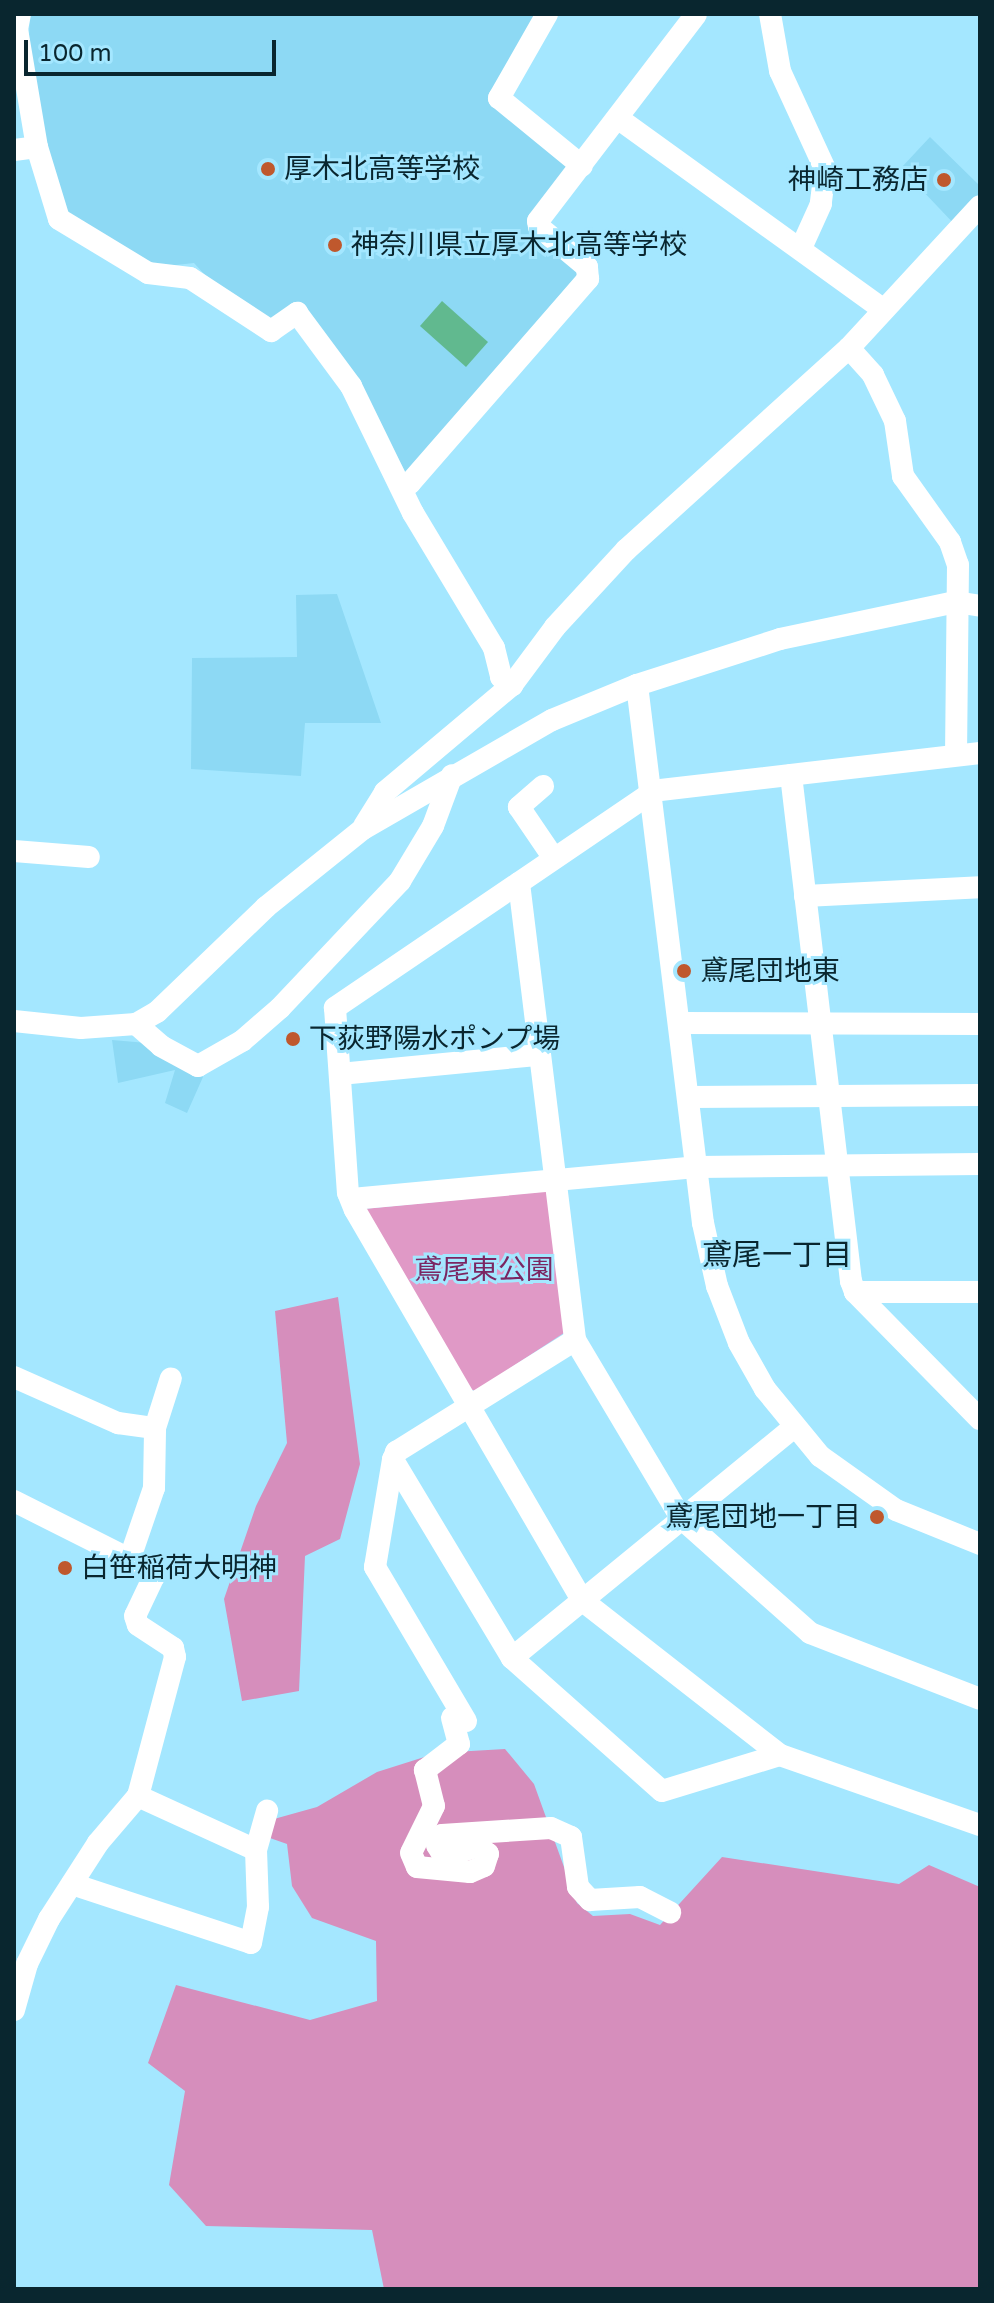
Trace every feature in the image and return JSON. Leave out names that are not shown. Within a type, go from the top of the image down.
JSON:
[{"type":"street","points":[[20,14],[17,29],[37,147],[59,219],[148,273],[190,278],[271,331],[297,313],[351,386],[413,513],[494,648],[501,677],[512,685]]},
{"type":"street","points":[[547,14],[499,98],[582,166]]},
{"type":"street","points":[[401,483],[410,483],[588,279],[587,267],[539,227],[538,221],[619,119],[696,14]]},
{"type":"street","points":[[770,14],[780,71],[825,169],[821,204],[801,248]]},
{"type":"street","points":[[619,119],[882,309]]},
{"type":"street","points":[[14,150],[37,147]]},
{"type":"street","points":[[363,829],[385,792],[512,685],[555,627],[626,550],[849,348],[980,206]]},
{"type":"street","points":[[849,348],[873,375],[895,421],[903,476],[950,542],[958,565],[956,753]]},
{"type":"street","points":[[14,1021],[81,1028],[136,1024],[157,1012],[266,907],[363,829],[552,720],[637,685],[780,639],[956,602],[980,606]]},
{"type":"street","points":[[637,685],[654,791],[703,1223],[717,1286],[739,1343],[794,1427],[820,1456],[886,1504],[943,1533],[980,1544]]},
{"type":"street","points":[[980,753],[956,753],[654,791],[335,1008],[352,1199],[468,1407],[583,1601],[780,1755],[980,1825]]},
{"type":"street","points":[[136,1024],[161,1046],[198,1066],[242,1041],[280,1008],[400,881],[433,826],[452,775]]},
{"type":"street","points":[[791,775],[855,1292],[980,1419]]},
{"type":"street","points":[[543,786],[519,807],[553,857]]},
{"type":"street","points":[[14,851],[89,857]]},
{"type":"street","points":[[519,883],[575,1340],[681,1518],[810,1633],[980,1699]]},
{"type":"street","points":[[805,896],[980,887]]},
{"type":"street","points":[[682,1023],[980,1024]]},
{"type":"street","points":[[340,1074],[539,1055]]},
{"type":"street","points":[[691,1097],[980,1095]]},
{"type":"street","points":[[352,1199],[555,1177],[699,1167],[980,1164]]},
{"type":"street","points":[[855,1292],[980,1292]]},
{"type":"street","points":[[575,1340],[396,1452],[393,1460],[375,1567],[460,1717],[459,1744],[425,1770],[434,1806],[411,1853],[417,1867],[470,1872],[484,1866],[488,1854],[478,1846],[444,1857],[437,1845],[442,1835],[551,1828],[571,1837],[578,1887],[590,1900],[640,1897],[670,1912]]},
{"type":"street","points":[[14,1377],[118,1423],[155,1428]]},
{"type":"street","points":[[130,1558],[154,1488],[155,1428],[171,1378]]},
{"type":"street","points":[[512,1658],[794,1427]]},
{"type":"street","points":[[393,1460],[512,1658],[662,1791],[780,1755]]},
{"type":"street","points":[[14,1501],[130,1558],[154,1576],[135,1616],[138,1625],[173,1648],[175,1657],[138,1796],[98,1843],[37,1940],[15,2003]]},
{"type":"street","points":[[138,1796],[256,1850]]},
{"type":"street","points":[[72,1884],[251,1943],[258,1907],[256,1850],[267,1811]]},
{"type":"shaded area","name":"神奈川県立厚木北高等学校","points":[[30,14],[538,14],[490,99],[570,165],[529,226],[581,270],[407,475],[356,381],[295,303],[272,321],[215,286],[194,263],[158,267],[72,218],[56,193],[28,62]]},
{"type":"shaded area","name":"神崎工務店","points":[[930,137],[980,186],[980,197],[957,227],[901,168]]},
{"type":"shaded area","points":[[442,301],[488,342],[466,367],[420,326]]},
{"type":"shaded area","points":[[337,594],[381,723],[305,723],[301,776],[191,769],[192,658],[297,657],[296,595]]},
{"type":"shaded area","points":[[112,1040],[147,1043],[203,1077],[187,1113],[165,1103],[175,1070],[118,1083]]},
{"type":"shaded area","points":[[338,1297],[360,1464],[340,1539],[305,1556],[299,1691],[242,1701],[224,1599],[256,1506],[287,1443],[275,1311]]},
{"type":"shaded area","points":[[505,1749],[534,1784],[577,1903],[593,1916],[630,1914],[660,1925],[722,1857],[899,1884],[929,1865],[980,1887],[980,2289],[384,2289],[372,2230],[206,2226],[169,2185],[185,2091],[148,2063],[176,1985],[310,2020],[377,2001],[376,1941],[312,1918],[292,1886],[287,1844],[270,1838],[274,1819],[317,1807],[377,1772],[437,1753]]},
{"type":"green space","name":"鳶尾東公園","points":[[549,1191],[567,1331],[475,1391],[468,1388],[363,1209]]},
{"type":"place","name":"厚木北高等学校","points":[[268,169]]},
{"type":"place","name":"神崎工務店","points":[[944,180]]},
{"type":"place","name":"神奈川県立厚木北高等学校","points":[[335,245]]},
{"type":"place","name":"鳶尾団地東","points":[[684,971]]},
{"type":"place","name":"下荻野陽水ポンプ場","points":[[293,1039]]},
{"type":"place","name":"鳶尾団地一丁目","points":[[877,1517]]},
{"type":"place","name":"白笹稲荷大明神","points":[[65,1568]]},
{"type":"district","name":"鳶尾一丁目","points":[[777,1256]]}]
